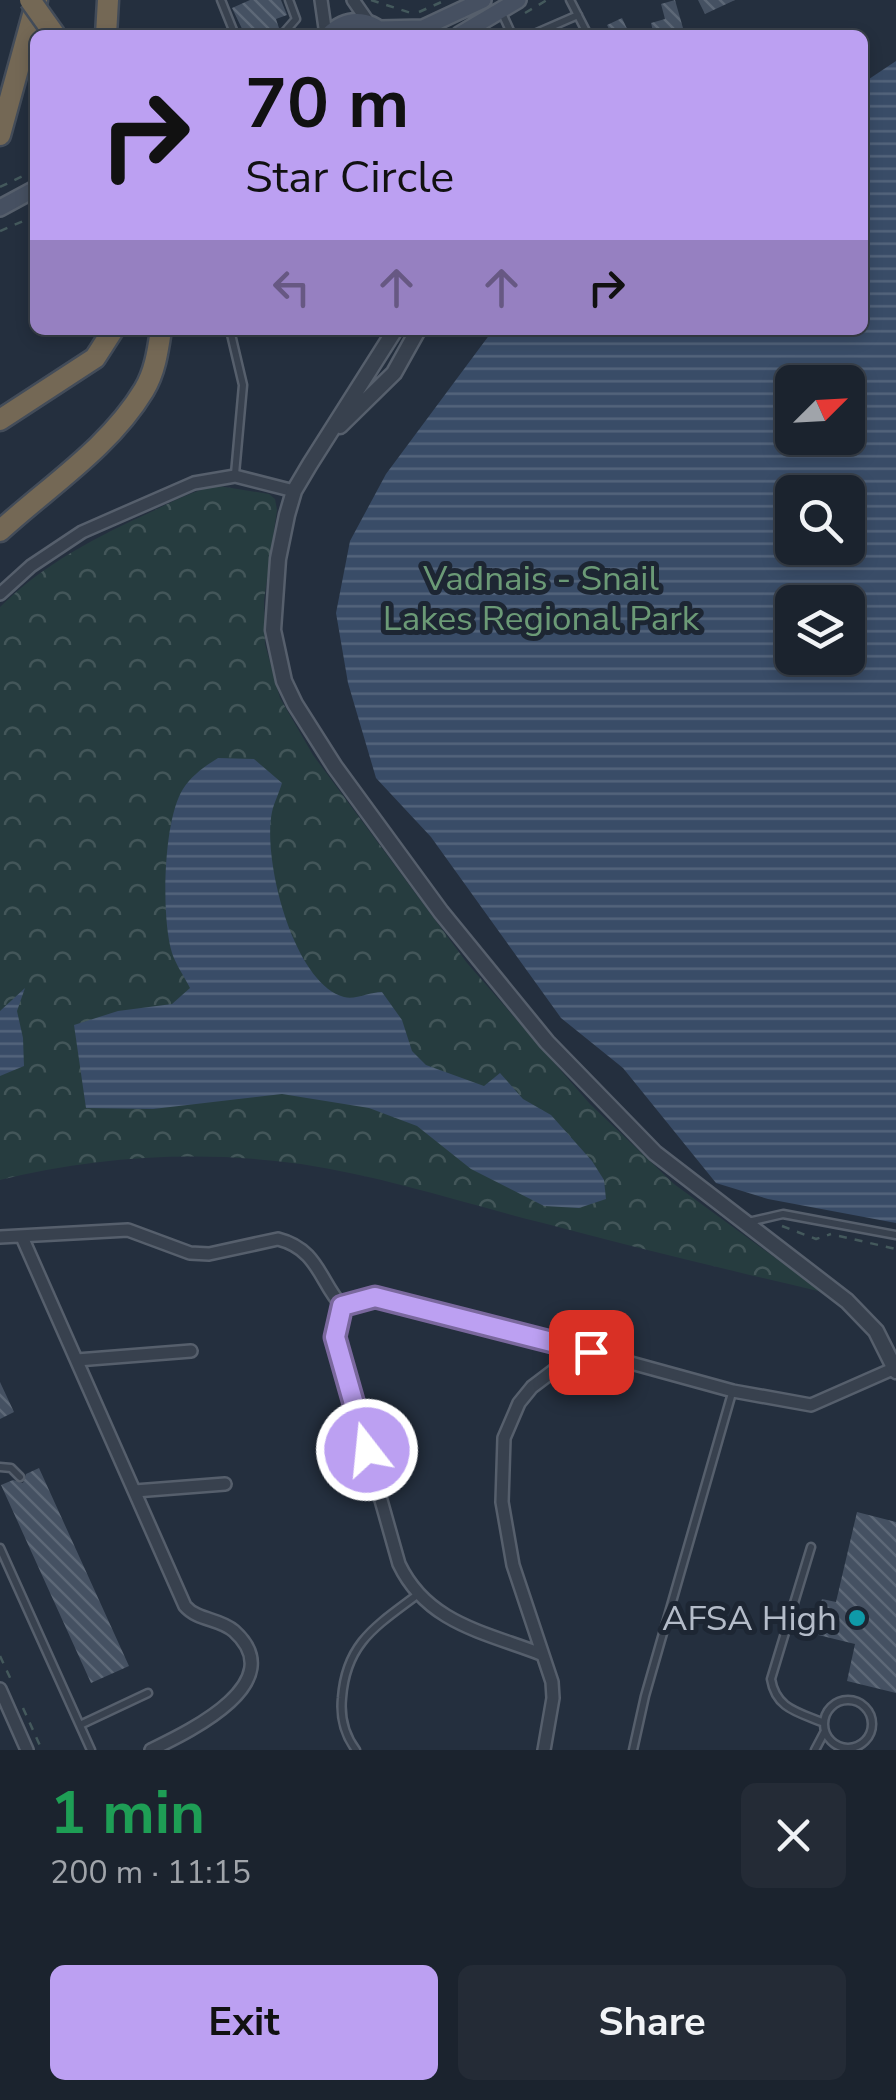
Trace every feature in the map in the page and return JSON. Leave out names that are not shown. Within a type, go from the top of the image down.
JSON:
[{"type":"highway","points":[[33,0],[52,30]]},
{"type":"highway","points":[[0,135],[33,0]]},
{"type":"highway","points":[[106,30],[108,0]]},
{"type":"highway","points":[[0,420],[95,358],[109,335]]},
{"type":"highway","points":[[134,402],[149,361],[152,335]]},
{"type":"highway","points":[[0,532],[112,434],[151,374],[160,335]]},
{"type":"main road","points":[[334,30],[345,23],[378,29],[422,28],[483,0]]},
{"type":"main road","points":[[466,30],[518,0]]},
{"type":"main road","points":[[6,205],[30,192]]},
{"type":"street","points":[[321,0],[326,30]]},
{"type":"street","points":[[354,0],[378,29]]},
{"type":"street","points":[[342,1306],[375,1297],[733,1391],[811,1405],[896,1369],[865,1318],[754,1220],[655,1153],[514,1004],[309,729],[284,681],[273,607],[278,559],[294,491],[391,335]]},
{"type":"street","points":[[328,437],[394,374],[415,335]]},
{"type":"street","points":[[0,594],[39,559],[99,523],[194,482],[235,476],[294,491]]},
{"type":"street","points":[[0,1237],[128,1230],[190,1253],[209,1254],[278,1239],[286,1241],[319,1268],[342,1306],[335,1337],[398,1564],[417,1595],[446,1618],[541,1654]]},
{"type":"street","points":[[22,1237],[185,1606],[234,1631],[248,1654],[243,1690],[235,1700],[151,1750]]},
{"type":"street","points":[[77,1360],[191,1351]]},
{"type":"street","points":[[544,1750],[552,1682],[506,1535],[504,1438],[519,1403],[532,1387],[565,1362],[591,1352]]},
{"type":"street","points":[[135,1491],[225,1484]]},
{"type":"street","points":[[0,1689],[27,1750]]},
{"type":"lane","points":[[220,0],[233,30]]},
{"type":"lane","points":[[286,30],[296,19],[289,0]]},
{"type":"lane","points":[[570,0],[586,30]]},
{"type":"lane","points":[[500,10],[510,30]]},
{"type":"lane","points":[[544,30],[578,15]]},
{"type":"lane","points":[[231,335],[243,385],[235,476]]},
{"type":"lane","points":[[754,1220],[783,1214],[896,1236]]},
{"type":"lane","points":[[634,1750],[645,1696],[733,1391]]},
{"type":"lane","points":[[0,1467],[11,1468],[20,1477]]},
{"type":"lane","points":[[811,1547],[771,1679],[774,1695],[783,1705],[824,1727],[834,1744],[842,1748],[862,1746],[872,1720],[858,1702],[835,1704],[829,1709],[824,1727],[815,1750]]},
{"type":"lane","points":[[0,1548],[92,1750]]},
{"type":"lane","points":[[356,1750],[340,1716],[352,1652],[417,1595]]},
{"type":"lane","points":[[80,1724],[148,1694]]},
{"type":"path","points":[[370,0],[415,14],[446,0]]},
{"type":"path","points":[[0,187],[30,173]]},
{"type":"path","points":[[0,231],[30,218]]},
{"type":"path","points":[[754,1220],[816,1238],[833,1234],[896,1249]]},
{"type":"green space","points":[[219,486],[269,494],[275,499],[277,510],[264,600],[265,644],[280,698],[313,755],[467,963],[590,1104],[674,1184],[822,1292],[392,1183],[301,1164],[226,1157],[150,1158],[74,1165],[0,1180],[0,607],[35,577],[91,541],[185,496]]},
{"type":"water","name":"Vadnais - Snail Lakes Regional Park","points":[[896,61],[896,1223],[768,1199],[716,1183],[623,1068],[561,1018],[431,837],[376,778],[348,683],[336,613],[350,541],[386,474],[489,335],[868,335],[868,80]]},
{"type":"water","points":[[218,758],[254,759],[282,783],[272,812],[272,858],[285,916],[310,969],[326,987],[344,997],[382,992],[402,1020],[412,1051],[426,1065],[484,1086],[500,1073],[523,1099],[551,1115],[592,1161],[604,1180],[606,1199],[579,1208],[544,1206],[471,1169],[417,1126],[369,1108],[282,1094],[153,1109],[86,1108],[74,1025],[118,1011],[172,1004],[190,988],[168,937],[168,845],[183,789]]},
{"type":"water","points":[[25,988],[17,1011],[24,1066],[0,1076],[0,1011]]},
{"type":"building","points":[[250,0],[281,0],[287,15],[276,19],[278,30],[243,30],[232,8]]},
{"type":"building","points":[[675,0],[684,30],[653,30],[651,23],[665,19],[661,4]]},
{"type":"building","points":[[698,0],[735,0],[705,14]]},
{"type":"building","points":[[622,18],[628,30],[610,30],[607,25]]},
{"type":"building","points":[[0,1382],[14,1412],[0,1419]]},
{"type":"building","points":[[39,1468],[129,1666],[91,1683],[1,1485],[13,1480],[23,1483],[26,1474]]},
{"type":"building","name":"AFSA High","points":[[857,1512],[896,1522],[896,1693],[847,1681],[855,1644],[814,1634],[822,1599],[836,1602]]},
{"type":"place","name":"AFSA High","points":[[857,1618]]},
{"type":"route","points":[[367,1450],[335,1337],[342,1306],[375,1297],[591,1352]]}]
